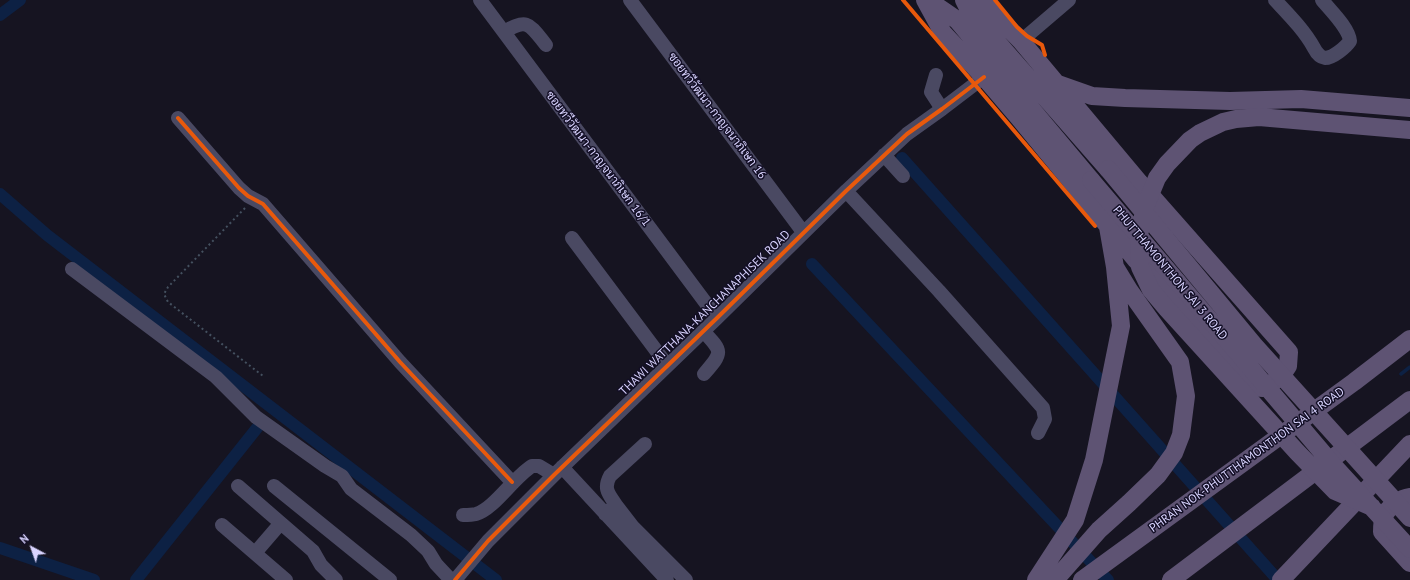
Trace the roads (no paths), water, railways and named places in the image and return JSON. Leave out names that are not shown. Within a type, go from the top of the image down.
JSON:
[{"type":"main road","points":[[925,0],[943,33],[984,77],[1065,172],[1136,260],[1251,387],[1263,388],[1272,384],[1282,375],[1288,366],[1289,352],[1139,182],[1021,41],[981,0]]},
{"type":"main road","name":"PHUTTHAMONTHON SAI 3 ROAD","points":[[928,0],[957,20],[1333,465],[1410,549]]},
{"type":"main road","name":"PHUTTHAMONTHON SAI 3 ROAD","points":[[964,0],[969,10],[1108,169],[1254,345],[1410,518]]},
{"type":"main road","points":[[1058,84],[1092,96],[1230,101],[1301,99],[1410,108]]},
{"type":"main road","points":[[1372,507],[1335,491],[1292,447],[1163,304],[1151,290],[1140,267],[1138,235],[1145,207],[1157,178],[1167,164],[1190,140],[1200,133],[1218,125],[1236,119],[1269,117],[1410,130]]},
{"type":"main road","points":[[1036,580],[1075,520],[1094,460],[1121,326],[1115,267],[1108,226]]},
{"type":"main road","points":[[1055,580],[1099,530],[1158,475],[1174,453],[1181,434],[1186,396],[1180,362],[1115,267]]},
{"type":"main road","name":"PHRAN NOK-PHUTTHAMONTHON SAI 4 ROAD","points":[[1082,580],[1410,339]]},
{"type":"main road","points":[[1170,580],[1410,400]]},
{"type":"main road","points":[[1281,580],[1410,444]]},
{"type":"main road","points":[[1410,497],[1401,500],[1391,507],[1384,515],[1382,532],[1410,562]]},
{"type":"street","name":"ซอยทวีวัฒนา-กาญจนาภิเษก 16/1","points":[[480,0],[717,318]]},
{"type":"street","name":"ซอยทวีวัฒนา-กาญจนาภิเษก 16","points":[[630,0],[803,232]]},
{"type":"street","points":[[1021,41],[1069,0]]},
{"type":"street","points":[[1275,0],[1308,37],[1316,51],[1325,58],[1330,57],[1346,47],[1350,41],[1350,36],[1322,0]]},
{"type":"street","points":[[504,32],[520,23],[526,24],[535,31],[546,45]]},
{"type":"street","points":[[936,75],[931,92],[942,109]]},
{"type":"street","name":"THAWI WATTHANA-KANCHANAPHISEK ROAD","points":[[459,576],[488,541],[558,471],[846,191],[907,134],[984,77]]},
{"type":"street","points":[[178,118],[239,188],[263,204],[400,362],[512,482]]},
{"type":"street","points":[[884,155],[904,176]]},
{"type":"street","points":[[846,191],[1042,408],[1045,419],[1038,432]]},
{"type":"street","points":[[572,238],[667,365]]},
{"type":"street","points":[[72,269],[216,377],[256,417],[325,466],[342,476],[350,489],[411,535],[428,551],[436,564],[451,580]]},
{"type":"street","points":[[702,331],[718,348],[719,354],[704,374]]},
{"type":"street","points":[[645,444],[610,476],[606,486],[610,510],[667,580]]},
{"type":"street","points":[[463,515],[475,514],[485,510],[512,482],[532,466],[539,466],[558,471],[633,527],[686,580]]},
{"type":"street","points":[[238,486],[280,524],[313,551],[321,565],[336,580]]},
{"type":"street","points":[[274,486],[390,580]]},
{"type":"street","points":[[255,553],[280,524]]},
{"type":"street","points":[[222,525],[286,580]]},
{"type":"waterway","points":[[0,15],[20,0]]},
{"type":"waterway","points":[[902,158],[1278,580]]},
{"type":"waterway","points":[[0,194],[47,235],[496,580]]},
{"type":"waterway","points":[[812,264],[1108,580]]},
{"type":"waterway","points":[[1401,374],[1410,367]]},
{"type":"waterway","points":[[136,580],[257,428]]},
{"type":"waterway","points":[[0,548],[94,580]]}]
